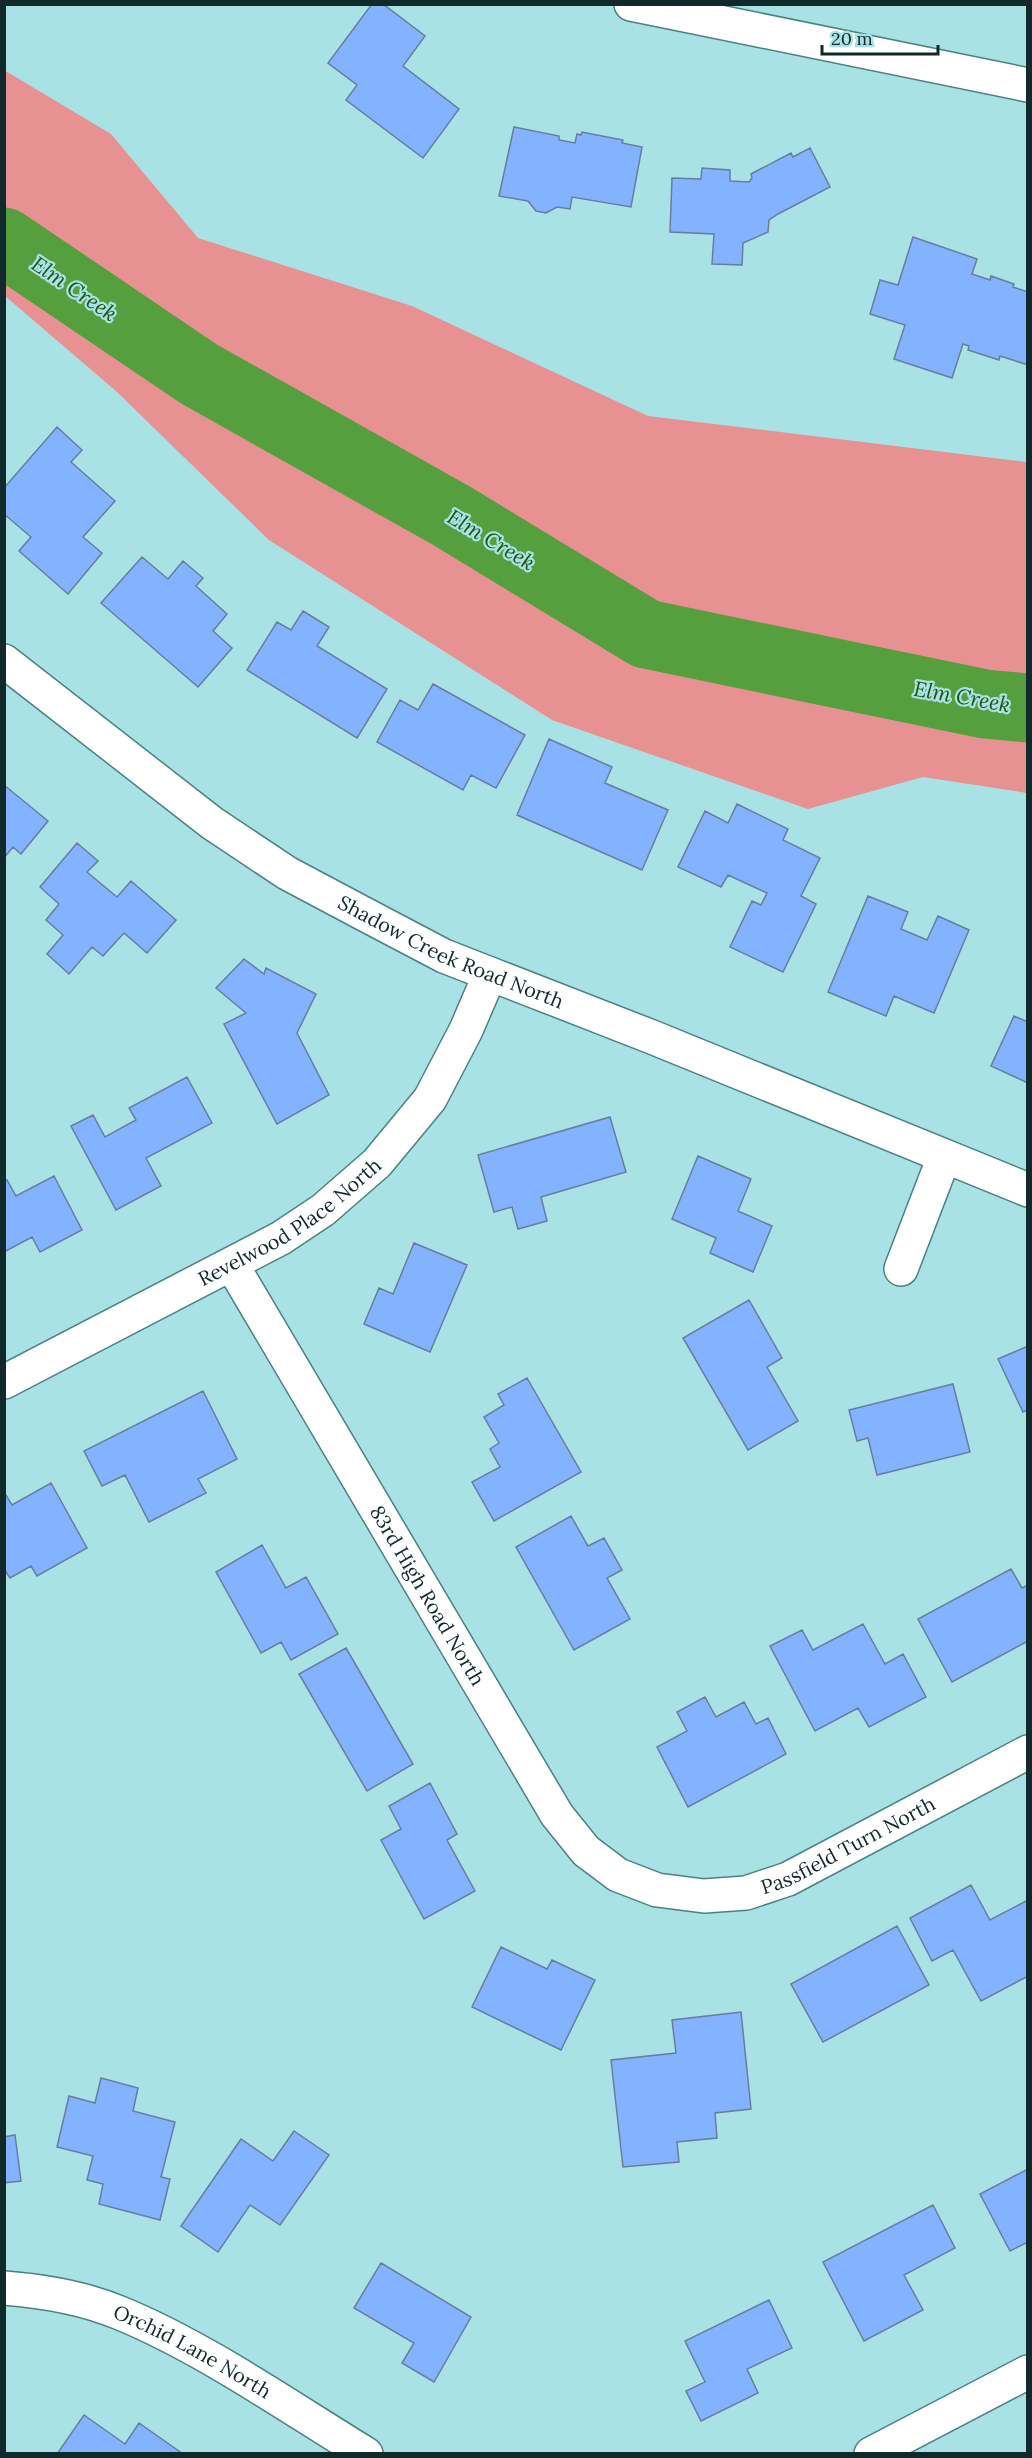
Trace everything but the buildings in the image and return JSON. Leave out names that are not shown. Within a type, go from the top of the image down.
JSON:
[{"type":"street","points":[[631,4],[1028,85]]},
{"type":"street","name":"Shadow Creek Road North","points":[[4,661],[212,823],[278,867],[444,956],[663,1041],[1028,1190]]},
{"type":"street","name":"Revelwood Place North","points":[[4,1382],[232,1265],[281,1238],[322,1210],[377,1162],[430,1099],[466,1030],[490,974]]},
{"type":"street","points":[[901,1269],[944,1157]]},
{"type":"street","name":"83rd High Road North","points":[[232,1265],[557,1815],[594,1857],[618,1875],[657,1890]]},
{"type":"street","name":"Passfield Turn North","points":[[657,1890],[704,1896],[746,1893],[788,1879],[1028,1752]]},
{"type":"street","name":"Orchid Lane North","points":[[4,2288],[43,2291],[119,2312],[184,2344],[366,2454]]},
{"type":"street","points":[[871,2454],[1028,2372]]},
{"type":"shaded area","points":[[4,70],[111,134],[198,238],[412,306],[648,416],[1027,462],[1027,793],[923,777],[808,809],[552,720],[269,540],[116,391],[5,296]]},
{"type":"waterway","name":"Elm Creek","points":[[4,242],[199,374],[452,516],[646,634],[985,704],[1028,708]]}]
